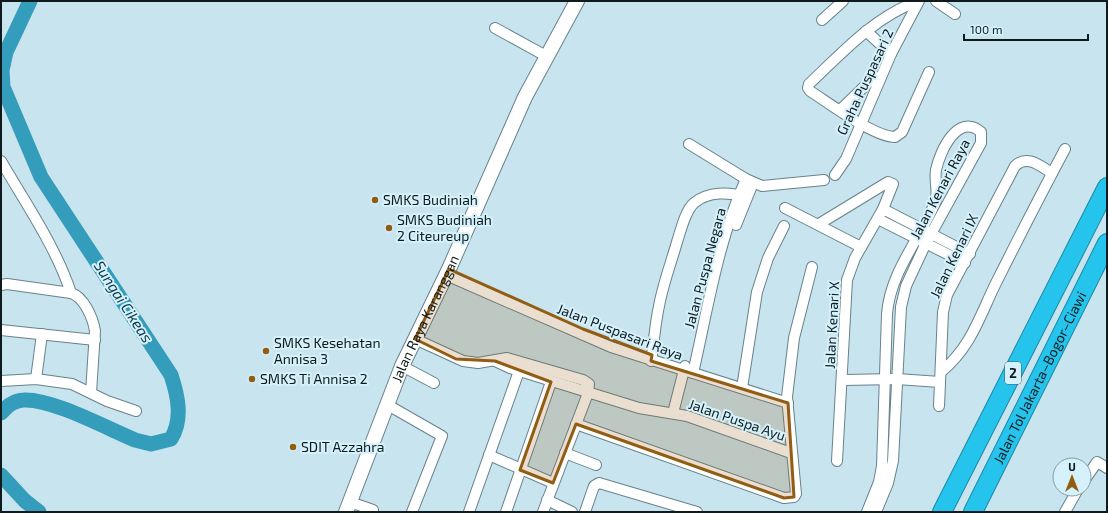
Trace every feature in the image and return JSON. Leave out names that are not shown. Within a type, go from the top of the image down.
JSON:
[{"type":"highway","name":"Jalan Tol Jakarta–Bogor–Ciawi","points":[[942,512],[1107,187]]},
{"type":"highway","name":"Jalan Tol Jakarta–Bogor–Ciawi","points":[[973,512],[1107,243]]},
{"type":"street","name":"Jalan Raya Karanggan","points":[[348,507],[386,404],[402,366],[448,272],[511,126],[546,56],[577,1]]},
{"type":"street","points":[[822,20],[843,1]]},
{"type":"street","points":[[919,1],[877,22],[808,86],[810,91],[883,136],[895,137],[899,136],[902,132],[929,72]]},
{"type":"street","name":"Graha Puspasari 2","points":[[835,175],[846,160],[891,54],[919,1]]},
{"type":"street","points":[[936,1],[955,14]]},
{"type":"street","points":[[495,28],[546,56]]},
{"type":"street","points":[[866,31],[891,54]]},
{"type":"street","points":[[840,110],[869,82],[881,76]]},
{"type":"street","name":"Jalan Kenari Raya","points":[[867,512],[879,482],[882,466],[884,379],[887,314],[890,289],[935,202],[938,185],[936,170],[941,156],[956,130],[962,126],[972,126],[981,132],[981,143],[926,243],[903,296],[901,306],[893,461],[888,483],[876,512]]},
{"type":"street","points":[[689,144],[750,181],[766,187],[824,180]]},
{"type":"street","points":[[941,372],[955,360],[972,335],[994,286],[1065,149]]},
{"type":"street","points":[[1,161],[38,224],[64,274],[71,293]]},
{"type":"street","name":"Jalan Kenari IX","points":[[939,406],[945,303],[1015,166],[1022,161],[1027,161],[1034,163],[1052,173]]},
{"type":"street","points":[[651,358],[664,284],[680,231],[690,208],[701,198],[712,195],[732,193],[743,196],[750,181]]},
{"type":"street","name":"Jalan Kenari X","points":[[819,224],[888,182],[892,182],[893,186],[883,209],[861,247],[847,280],[843,380],[837,461]]},
{"type":"street","name":"Jalan Puspa Negara","points":[[692,370],[719,271],[743,196]]},
{"type":"street","points":[[785,208],[819,224],[861,247]]},
{"type":"street","points":[[883,209],[931,234],[968,258]]},
{"type":"street","points":[[878,219],[926,243],[968,258]]},
{"type":"street","points":[[743,385],[757,292],[768,258],[784,226]]},
{"type":"street","points":[[576,424],[784,498],[792,498],[796,494],[791,453],[788,400],[794,338],[812,267]]},
{"type":"street","name":"Jalan Puspasari Raya","points":[[448,272],[651,358],[788,400]]},
{"type":"street","points":[[1,285],[6,284],[71,293],[82,301],[93,322],[95,340],[91,392]]},
{"type":"street","points":[[1,330],[95,340]]},
{"type":"street","points":[[36,379],[42,334]]},
{"type":"street","points":[[415,339],[463,361],[478,363],[495,361],[502,358],[512,359],[583,380],[589,384],[588,393],[543,512]]},
{"type":"street","name":"Jalan Puspa Ayu","points":[[495,361],[551,382],[639,408],[687,416],[791,453]]},
{"type":"street","points":[[402,366],[434,382]]},
{"type":"street","name":"Jalan Puspa Ayu","points":[[673,413],[692,370]]},
{"type":"street","points":[[469,512],[519,371]]},
{"type":"street","points":[[1,381],[36,379],[72,384],[107,401],[136,411]]},
{"type":"street","points":[[843,380],[897,379],[940,382]]},
{"type":"street","points":[[506,512],[551,382]]},
{"type":"street","points":[[386,404],[440,434],[442,437],[412,512]]},
{"type":"street","points":[[565,453],[596,465]]},
{"type":"street","points":[[489,455],[553,484]]},
{"type":"street","points":[[1092,469],[1097,462],[1107,468]]},
{"type":"street","points":[[584,512],[594,486],[599,483],[698,512]]},
{"type":"street","points":[[1065,512],[1073,497]]},
{"type":"street","points":[[547,500],[572,512]]},
{"type":"street","points":[[348,507],[373,510]]},
{"type":"highlighted area","points":[[449,269],[583,329],[652,355],[651,361],[788,403],[794,497],[784,498],[576,424],[553,483],[520,470],[551,382],[495,361],[456,359],[415,339]]},
{"type":"waterway","name":"Sungai Cikeas","points":[[1,413],[14,402],[24,400],[36,401],[64,409],[135,440],[151,444],[171,439],[175,431],[178,415],[176,391],[171,375],[41,177],[3,87],[2,70],[6,52],[30,1]]},
{"type":"waterway","name":"Sungai Cikeas","points":[[1,475],[25,501],[39,512]]},
{"type":"place","name":"SMKS Budiniah","points":[[375,200]]},
{"type":"place","name":"SMKS Budiniah 2 Citeureup","points":[[389,228]]},
{"type":"place","name":"SMKS Kesehatan Annisa 3","points":[[266,351]]},
{"type":"place","name":"SMKS Ti Annisa 2","points":[[252,379]]},
{"type":"place","name":"SDIT Azzahra","points":[[293,447]]}]
